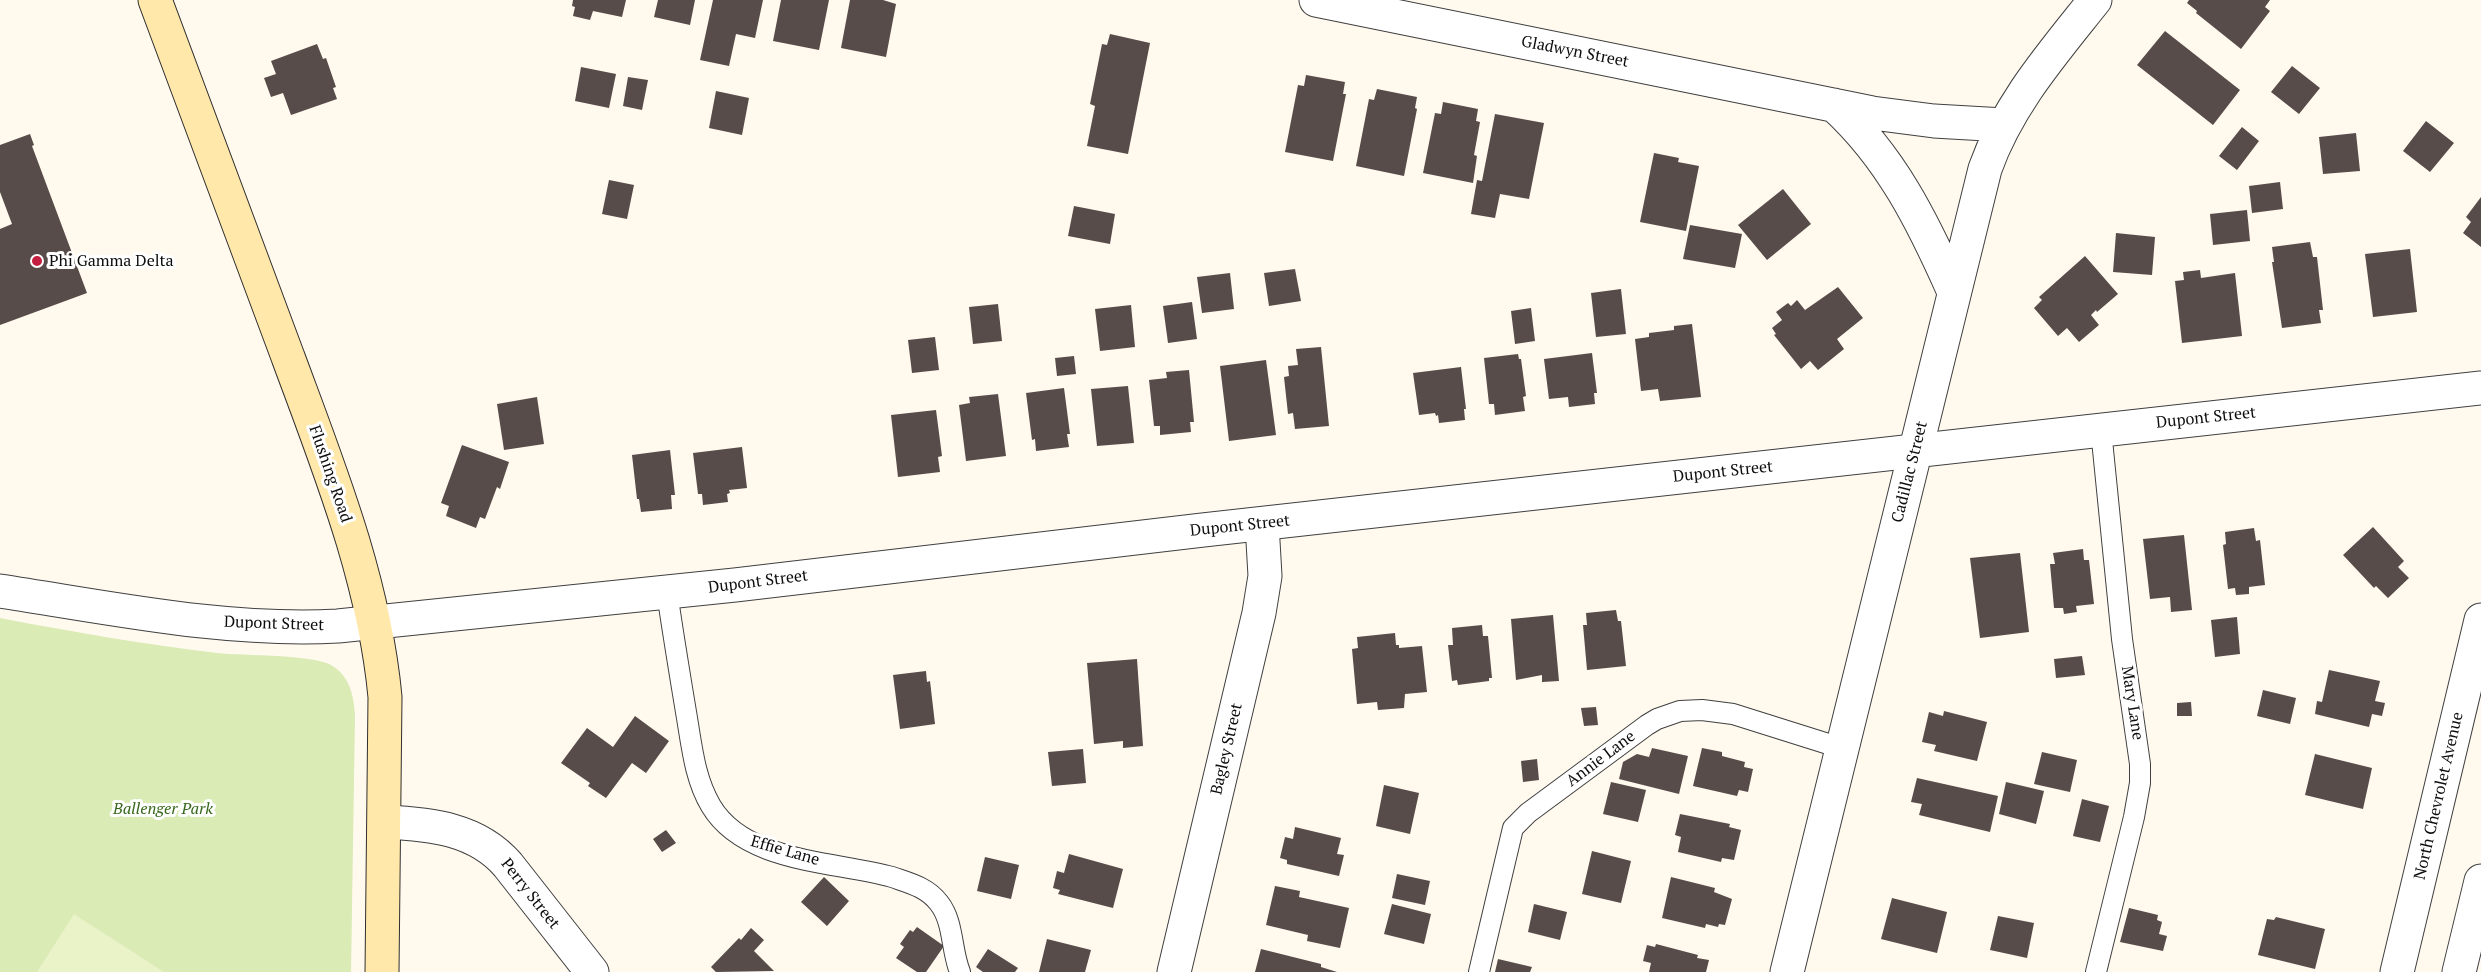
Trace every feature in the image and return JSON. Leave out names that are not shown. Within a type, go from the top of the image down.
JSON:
[{"type":"main road","name":"Flushing Road","points":[[155,0],[318,439],[351,535],[375,623],[384,671],[385,697],[382,972]]},
{"type":"street","name":"Gladwyn Street","points":[[1316,0],[1834,105],[1925,120],[2004,125]]},
{"type":"street","name":"Cadillac Street","points":[[1787,972],[1985,169],[2004,125],[2033,79],[2095,0]]},
{"type":"street","points":[[1834,105],[1870,142],[1898,181],[1926,229],[1954,292]]},
{"type":"street","name":"Dupont Street","points":[[0,591],[170,617],[261,626],[306,628],[375,623],[2481,388]]},
{"type":"street","name":"Bagley Street","points":[[1174,972],[1259,613],[1265,576],[1262,524]]},
{"type":"street","name":"North Chevrolet Avenue","points":[[2397,972],[2481,620]]},
{"type":"street","name":"Perry Street","points":[[385,822],[447,828],[493,849],[592,972]]},
{"type":"street","points":[[2459,972],[2481,881]]},
{"type":"lane","name":"Mary Lane","points":[[2096,972],[2134,817],[2140,773],[2139,741],[2122,639],[2101,430]]},
{"type":"lane","name":"Effie Lane","points":[[667,592],[698,775],[711,806],[720,818],[733,832],[764,848],[883,875],[921,887],[939,903],[945,913],[960,972]]},
{"type":"lane","name":"Annie Lane","points":[[1479,972],[1513,828],[1528,813],[1657,718],[1690,710],[1716,711],[1749,718],[1841,748]]},
{"type":"green space","name":"Ballenger Park","points":[[0,618],[217,653],[321,661],[331,665],[343,675],[350,687],[355,716],[351,972],[0,972]]},
{"type":"green space","points":[[74,914],[164,972],[37,972]]},
{"type":"building","points":[[573,0],[626,0],[622,17],[593,11],[590,20],[573,16],[575,7],[572,6]]},
{"type":"building","points":[[658,0],[695,0],[690,25],[654,17]]},
{"type":"building","points":[[713,0],[763,0],[755,38],[736,34],[729,66],[700,60]]},
{"type":"building","points":[[781,0],[829,0],[819,50],[773,41]]},
{"type":"building","points":[[850,0],[883,0],[896,4],[886,57],[841,48]]},
{"type":"building","points":[[2189,0],[2270,0],[2265,7],[2270,11],[2241,49],[2196,13],[2197,11],[2187,3]]},
{"type":"building","points":[[2165,31],[2240,90],[2213,125],[2137,65]]},
{"type":"building","points":[[1110,34],[1150,43],[1128,154],[1087,146],[1095,106],[1090,104],[1102,44],[1107,45]]},
{"type":"building","points":[[317,44],[323,59],[326,58],[336,87],[333,88],[337,99],[291,115],[283,93],[271,97],[264,78],[276,74],[271,61]]},
{"type":"building","points":[[2292,66],[2320,88],[2299,114],[2271,92]]},
{"type":"building","points":[[581,67],[616,74],[609,108],[575,101]]},
{"type":"building","points":[[1306,75],[1345,82],[1343,94],[1346,94],[1333,161],[1285,152],[1298,85],[1304,86]]},
{"type":"building","points":[[628,77],[648,80],[642,110],[623,106]]},
{"type":"building","points":[[1377,89],[1417,97],[1415,108],[1417,109],[1404,176],[1356,166],[1369,99],[1374,100]]},
{"type":"building","points":[[716,91],[749,98],[742,135],[709,128]]},
{"type":"building","points":[[1443,102],[1478,109],[1476,121],[1480,122],[1474,155],[1477,156],[1473,183],[1423,173],[1435,113],[1441,114]]},
{"type":"building","points":[[1495,114],[1544,123],[1529,199],[1500,194],[1495,218],[1471,214],[1477,180],[1482,181]]},
{"type":"building","points":[[2426,121],[2454,143],[2430,172],[2403,151]]},
{"type":"building","points":[[2242,127],[2259,141],[2237,170],[2219,156]]},
{"type":"building","points":[[2356,133],[2360,171],[2323,174],[2319,137]]},
{"type":"building","name":"Phi Gamma Delta","points":[[30,134],[34,145],[32,146],[87,293],[0,325],[0,229],[12,224],[0,192],[0,145]]},
{"type":"building","points":[[1654,153],[1679,158],[1678,162],[1699,166],[1686,231],[1640,222]]},
{"type":"building","points":[[609,180],[634,185],[627,219],[602,214]]},
{"type":"building","points":[[2280,182],[2283,209],[2252,213],[2249,186]]},
{"type":"building","points":[[1783,189],[1811,224],[1767,260],[1738,225]]},
{"type":"building","points":[[2481,197],[2481,247],[2463,233],[2471,222],[2466,217]]},
{"type":"building","points":[[1074,206],[1115,214],[1110,244],[1068,236]]},
{"type":"building","points":[[2247,210],[2250,241],[2213,245],[2210,214]]},
{"type":"building","points":[[1690,225],[1742,234],[1735,268],[1683,259]]},
{"type":"building","points":[[2116,233],[2155,237],[2152,275],[2113,272]]},
{"type":"building","points":[[2310,242],[2313,257],[2317,257],[2323,310],[2319,310],[2321,323],[2282,328],[2272,262],[2274,262],[2272,247]]},
{"type":"building","points":[[2410,249],[2417,312],[2373,317],[2365,254]]},
{"type":"building","points":[[2085,256],[2118,294],[2091,315],[2099,325],[2079,342],[2067,328],[2058,336],[2034,308],[2042,300],[2039,297]]},
{"type":"building","points":[[1295,269],[1301,301],[1269,306],[1264,273]]},
{"type":"building","points":[[2200,270],[2201,278],[2235,273],[2242,336],[2182,343],[2175,281],[2184,280],[2183,272]]},
{"type":"building","points":[[1230,273],[1234,309],[1202,313],[1197,277]]},
{"type":"building","points":[[1838,287],[1863,318],[1837,339],[1844,349],[1818,370],[1810,361],[1801,369],[1774,335],[1776,334],[1772,328],[1782,320],[1776,312],[1788,303],[1791,306],[1797,300],[1805,310]]},
{"type":"building","points":[[1621,289],[1626,334],[1596,337],[1591,293]]},
{"type":"building","points":[[1192,302],[1197,339],[1168,343],[1163,306]]},
{"type":"building","points":[[998,304],[1002,341],[973,344],[969,307]]},
{"type":"building","points":[[1131,305],[1135,347],[1100,351],[1095,309]]},
{"type":"building","points":[[1531,308],[1535,341],[1515,344],[1511,311]]},
{"type":"building","points":[[1692,324],[1701,397],[1660,401],[1658,389],[1641,391],[1635,339],[1649,337],[1649,333],[1674,330],[1674,326]]},
{"type":"building","points":[[935,337],[939,370],[912,373],[908,340]]},
{"type":"building","points":[[1321,347],[1329,426],[1295,429],[1293,413],[1288,414],[1284,377],[1289,376],[1288,366],[1298,365],[1296,349]]},
{"type":"building","points":[[1592,353],[1597,393],[1594,393],[1595,404],[1569,407],[1568,397],[1549,399],[1544,359]]},
{"type":"building","points":[[1518,354],[1521,359],[1526,396],[1523,397],[1525,411],[1495,415],[1494,404],[1489,404],[1484,358]]},
{"type":"building","points":[[1074,356],[1076,374],[1057,376],[1055,358]]},
{"type":"building","points":[[1266,360],[1276,435],[1229,441],[1220,366]]},
{"type":"building","points":[[1461,367],[1466,409],[1464,409],[1465,420],[1439,423],[1438,415],[1436,416],[1435,413],[1419,415],[1413,373]]},
{"type":"building","points":[[1189,370],[1194,422],[1190,422],[1191,432],[1160,435],[1160,426],[1154,426],[1149,380],[1167,378],[1166,372]]},
{"type":"building","points":[[1128,386],[1134,443],[1097,446],[1091,389]]},
{"type":"building","points":[[1064,388],[1070,434],[1067,434],[1069,447],[1036,451],[1035,439],[1032,440],[1026,393]]},
{"type":"building","points":[[998,394],[1006,456],[966,461],[959,405],[970,403],[969,397]]},
{"type":"building","points":[[537,397],[544,444],[504,450],[497,404]]},
{"type":"building","points":[[936,410],[942,456],[938,457],[940,472],[898,477],[891,415]]},
{"type":"building","points":[[462,445],[509,462],[500,489],[497,487],[485,519],[480,517],[476,528],[446,516],[449,506],[441,503]]},
{"type":"building","points":[[742,447],[747,488],[729,490],[728,502],[703,505],[702,494],[698,494],[693,453]]},
{"type":"building","points":[[670,450],[675,495],[671,495],[672,509],[641,512],[639,499],[637,499],[632,455]]},
{"type":"building","points":[[2373,527],[2404,561],[2398,567],[2409,578],[2388,598],[2376,586],[2374,588],[2343,555]]},
{"type":"building","points":[[2254,528],[2256,541],[2260,540],[2265,585],[2249,587],[2249,594],[2236,595],[2235,588],[2228,589],[2223,545],[2226,544],[2225,532]]},
{"type":"building","points":[[2184,535],[2192,610],[2171,612],[2170,597],[2150,599],[2143,539]]},
{"type":"building","points":[[2083,549],[2084,560],[2089,560],[2094,604],[2076,606],[2077,612],[2064,614],[2063,608],[2054,608],[2050,564],[2055,564],[2053,553]]},
{"type":"building","points":[[2020,553],[2029,632],[1980,638],[1970,558]]},
{"type":"building","points":[[1616,610],[1618,621],[1621,621],[1626,666],[1587,670],[1583,625],[1587,625],[1586,613]]},
{"type":"building","points":[[1553,615],[1559,681],[1542,682],[1542,675],[1516,680],[1511,619]]},
{"type":"building","points":[[2237,617],[2240,654],[2215,657],[2211,620]]},
{"type":"building","points":[[1482,625],[1483,636],[1488,636],[1492,678],[1489,678],[1489,681],[1458,685],[1457,680],[1452,681],[1448,645],[1453,645],[1452,628]]},
{"type":"building","points":[[1395,633],[1396,645],[1399,645],[1399,648],[1422,646],[1427,692],[1405,694],[1404,708],[1378,710],[1377,702],[1357,704],[1352,649],[1358,648],[1357,637]]},
{"type":"building","points":[[2082,656],[2085,675],[2056,678],[2054,659]]},
{"type":"building","points":[[1137,659],[1143,746],[1123,748],[1123,741],[1094,744],[1087,663]]},
{"type":"building","points":[[2329,670],[2380,681],[2375,701],[2385,703],[2382,716],[2372,714],[2369,727],[2315,714],[2317,701],[2322,702]]},
{"type":"building","points":[[926,671],[927,682],[930,681],[935,724],[900,729],[893,675]]},
{"type":"building","points":[[2263,690],[2296,698],[2290,724],[2257,716]]},
{"type":"building","points":[[2191,702],[2192,716],[2177,716],[2177,703]]},
{"type":"building","points":[[1596,707],[1598,725],[1584,726],[1581,708]]},
{"type":"building","points":[[1944,711],[1987,722],[1977,761],[1934,751],[1936,745],[1922,742],[1929,712],[1943,716]]},
{"type":"building","points":[[635,716],[669,741],[646,773],[632,763],[606,798],[588,786],[590,783],[561,763],[587,728],[613,747]]},
{"type":"building","points":[[1652,748],[1688,756],[1679,794],[1619,779],[1623,762],[1637,754],[1649,757]]},
{"type":"building","points":[[1702,748],[1722,752],[1722,756],[1745,762],[1744,767],[1753,769],[1748,792],[1739,790],[1737,796],[1693,786]]},
{"type":"building","points":[[1083,749],[1086,783],[1052,786],[1048,752]]},
{"type":"building","points":[[2042,752],[2077,760],[2070,792],[2034,784]]},
{"type":"building","points":[[2315,754],[2372,768],[2363,809],[2305,795]]},
{"type":"building","points":[[1537,759],[1539,780],[1523,782],[1521,761]]},
{"type":"building","points":[[1917,778],[1998,796],[1990,832],[1919,815],[1922,804],[1911,802]]},
{"type":"building","points":[[1611,782],[1646,790],[1638,822],[1603,814]]},
{"type":"building","points":[[2006,782],[2044,791],[2036,824],[1999,814]]},
{"type":"building","points":[[1384,785],[1419,793],[1410,834],[1376,826]]},
{"type":"building","points":[[2082,799],[2109,806],[2100,842],[2073,836]]},
{"type":"building","points":[[1680,814],[1730,824],[1729,827],[1741,830],[1734,860],[1722,858],[1721,862],[1678,852],[1681,837],[1675,835]]},
{"type":"building","points":[[1295,827],[1341,838],[1337,854],[1344,855],[1339,876],[1287,864],[1287,860],[1280,858],[1285,837],[1293,839]]},
{"type":"building","points":[[666,830],[676,843],[662,852],[653,839]]},
{"type":"building","points":[[1592,851],[1631,861],[1621,903],[1582,894]]},
{"type":"building","points":[[1069,854],[1123,869],[1113,908],[1058,894],[1060,890],[1053,888],[1057,871],[1064,873]]},
{"type":"building","points":[[985,857],[1019,865],[1011,899],[977,891]]},
{"type":"building","points":[[1397,874],[1430,881],[1425,905],[1392,898]]},
{"type":"building","points":[[824,877],[849,901],[827,926],[801,902]]},
{"type":"building","points":[[1671,877],[1715,888],[1714,892],[1732,899],[1725,925],[1719,924],[1718,927],[1706,924],[1705,928],[1662,918]]},
{"type":"building","points":[[1275,886],[1300,891],[1299,897],[1349,908],[1340,948],[1307,941],[1308,935],[1266,925]]},
{"type":"building","points":[[1892,898],[1947,912],[1937,953],[1881,939]]},
{"type":"building","points":[[1392,904],[1431,914],[1424,944],[1384,934]]},
{"type":"building","points":[[1534,904],[1567,912],[1560,940],[1528,932]]},
{"type":"building","points":[[2129,908],[2158,915],[2157,920],[2162,922],[2159,934],[2167,936],[2163,951],[2120,942]]},
{"type":"building","points":[[1998,916],[2034,923],[2027,958],[1990,950]]},
{"type":"building","points":[[2276,917],[2325,929],[2315,969],[2258,955],[2267,919],[2274,920]]},
{"type":"building","points":[[917,927],[944,946],[926,972],[917,972],[896,958],[904,947],[900,944],[910,930],[913,932]]},
{"type":"building","points":[[751,928],[764,940],[754,951],[774,971],[716,972],[711,967]]},
{"type":"building","points":[[1047,939],[1091,950],[1085,972],[1039,972]]},
{"type":"building","points":[[1656,944],[1709,960],[1706,972],[1649,972],[1651,963],[1643,961],[1647,945],[1655,947]]},
{"type":"building","points":[[988,949],[1018,968],[1015,972],[983,972],[976,967]]},
{"type":"building","points":[[1261,949],[1321,964],[1321,967],[1337,972],[1255,972]]},
{"type":"building","points":[[1498,959],[1532,967],[1530,972],[1495,972]]},
{"type":"place","name":"Phi Gamma Delta","points":[[37,261]]}]
